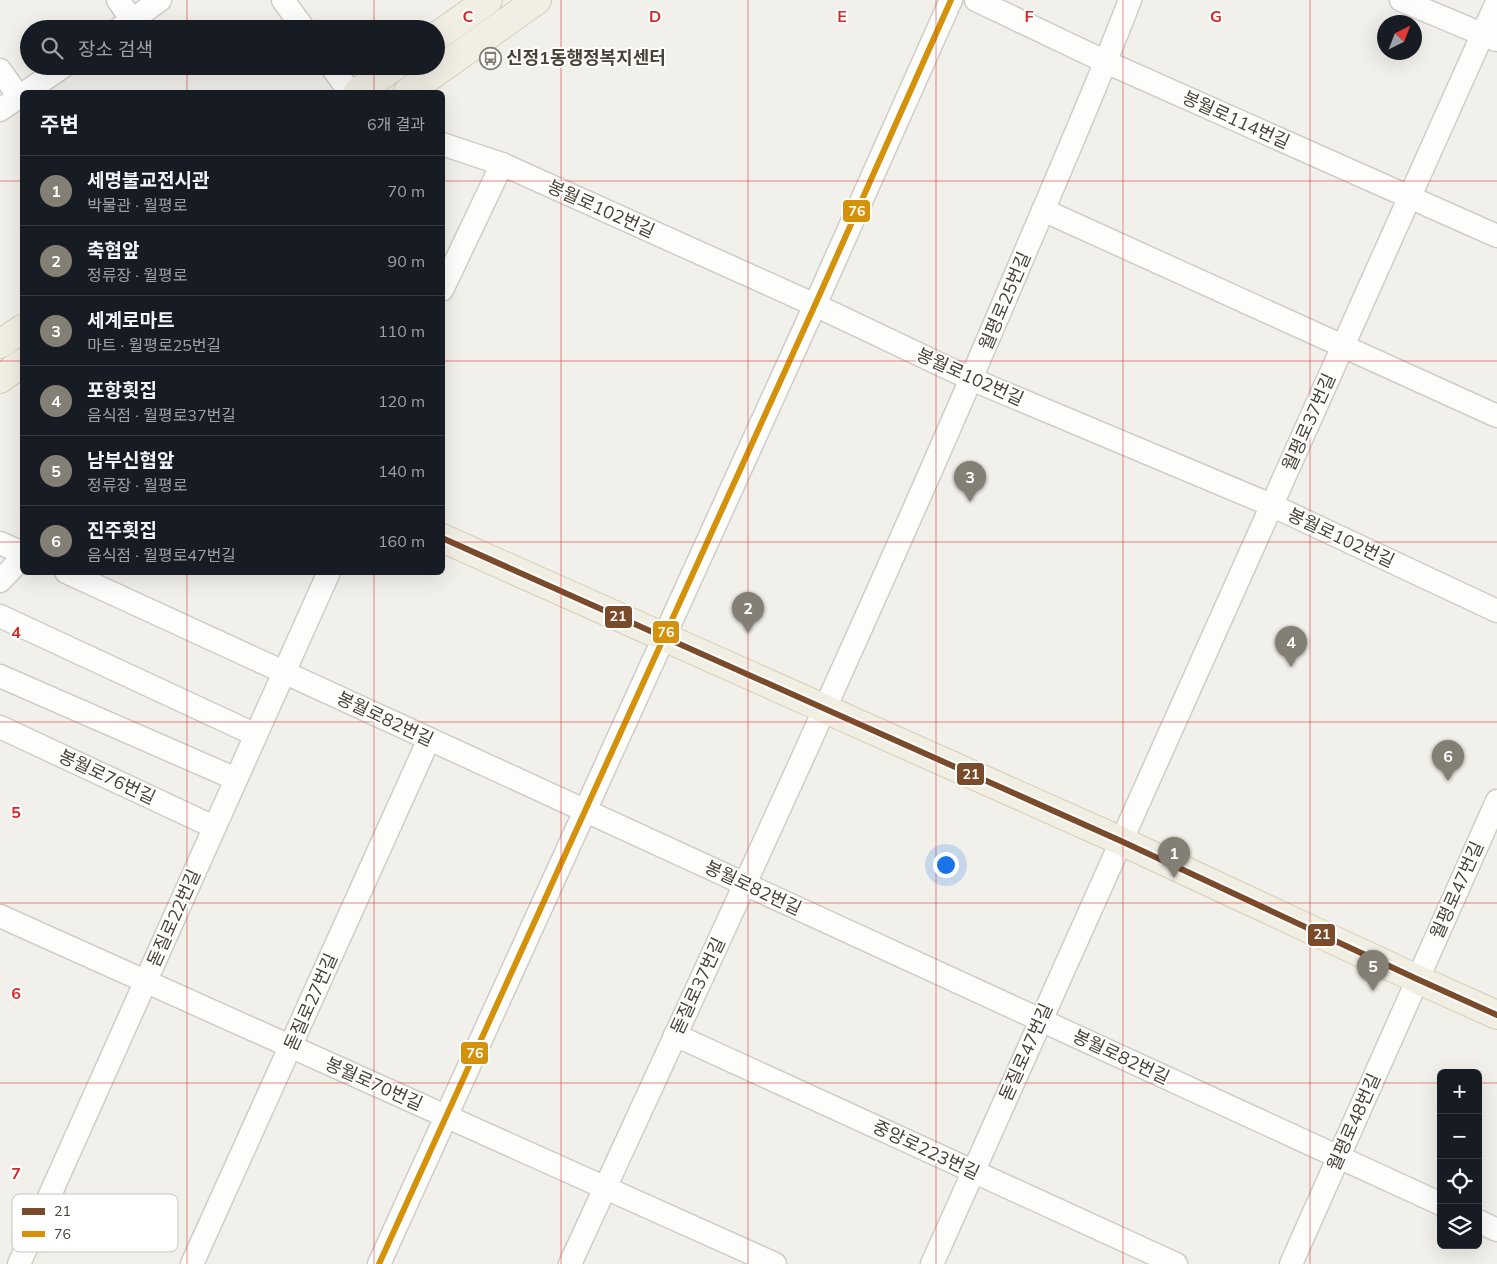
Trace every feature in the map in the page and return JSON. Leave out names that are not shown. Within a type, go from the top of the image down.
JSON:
[{"type":"main road","points":[[445,31],[488,0]]},
{"type":"main road","points":[[445,66],[537,0]]},
{"type":"main road","points":[[361,90],[383,75]]},
{"type":"main road","points":[[373,90],[386,75]]},
{"type":"main road","points":[[409,90],[432,75]]},
{"type":"main road","points":[[445,539],[1121,841],[1416,979],[1497,1014]]},
{"type":"street","points":[[118,0],[124,20]]},
{"type":"street","points":[[131,20],[160,0]]},
{"type":"street","points":[[283,0],[297,20]]},
{"type":"street","points":[[379,1264],[665,637],[951,0]]},
{"type":"street","name":"봉월로114번길","points":[[976,0],[1106,62],[1497,236]]},
{"type":"street","name":"월평로25번길","points":[[826,709],[971,379],[1106,62],[1130,0]]},
{"type":"street","points":[[1401,0],[1490,38]]},
{"type":"street","name":"월평로37번길","points":[[1121,841],[1411,197],[1490,38],[1497,2]]},
{"type":"street","points":[[0,70],[20,93]]},
{"type":"street","points":[[29,90],[51,75]]},
{"type":"street","points":[[338,75],[349,90]]},
{"type":"street","points":[[0,110],[20,96]]},
{"type":"street","name":"봉월로102번길","points":[[445,145],[502,164],[815,305],[971,379],[1271,505],[1497,611]]},
{"type":"street","points":[[445,284],[502,164]]},
{"type":"street","points":[[1043,210],[1497,416]]},
{"type":"street","points":[[7,336],[16,368]]},
{"type":"street","points":[[0,544],[20,552]]},
{"type":"street","points":[[0,581],[20,560]]},
{"type":"street","name":"봉월로82번길","points":[[73,575],[1437,1202]]},
{"type":"street","name":"돋질로22번길","points":[[50,1194],[328,575]]},
{"type":"street","points":[[0,616],[256,735]]},
{"type":"street","points":[[0,676],[236,779]]},
{"type":"street","name":"돋질로37번길","points":[[570,1264],[826,709]]},
{"type":"street","name":"봉월로76번길","points":[[0,727],[214,827]]},
{"type":"street","name":"돋질로27번길","points":[[192,1264],[429,740]]},
{"type":"street","name":"월평로47번길","points":[[1416,979],[1497,801]]},
{"type":"street","name":"돋질로47번길","points":[[932,1264],[1121,841]]},
{"type":"street","name":"봉월로70번길","points":[[0,916],[775,1264]]},
{"type":"street","name":"월평로48번길","points":[[1291,1264],[1416,979]]},
{"type":"street","name":"중앙로223번길","points":[[675,1035],[1176,1264]]},
{"type":"street","points":[[1482,1223],[1497,1230]]},
{"type":"street","name":"돋질로22번길","points":[[19,1264],[24,1252]]},
{"type":"transit line","name":"76","points":[[379,1264],[815,305],[951,0]]},
{"type":"transit line","name":"21","points":[[445,539],[1121,841],[1497,1015]]},
{"type":"place","name":"신정1동행정복지센터","points":[[490,58]]},
{"type":"place","name":"세계로마트","points":[[970,502]]},
{"type":"place","name":"축협앞","points":[[748,633]]},
{"type":"place","name":"포항횟집","points":[[1291,667]]},
{"type":"place","name":"진주횟집","points":[[1448,781]]},
{"type":"place","name":"세명불교전시관","points":[[1174,878]]},
{"type":"place","name":"남부신협앞","points":[[1373,991]]}]
